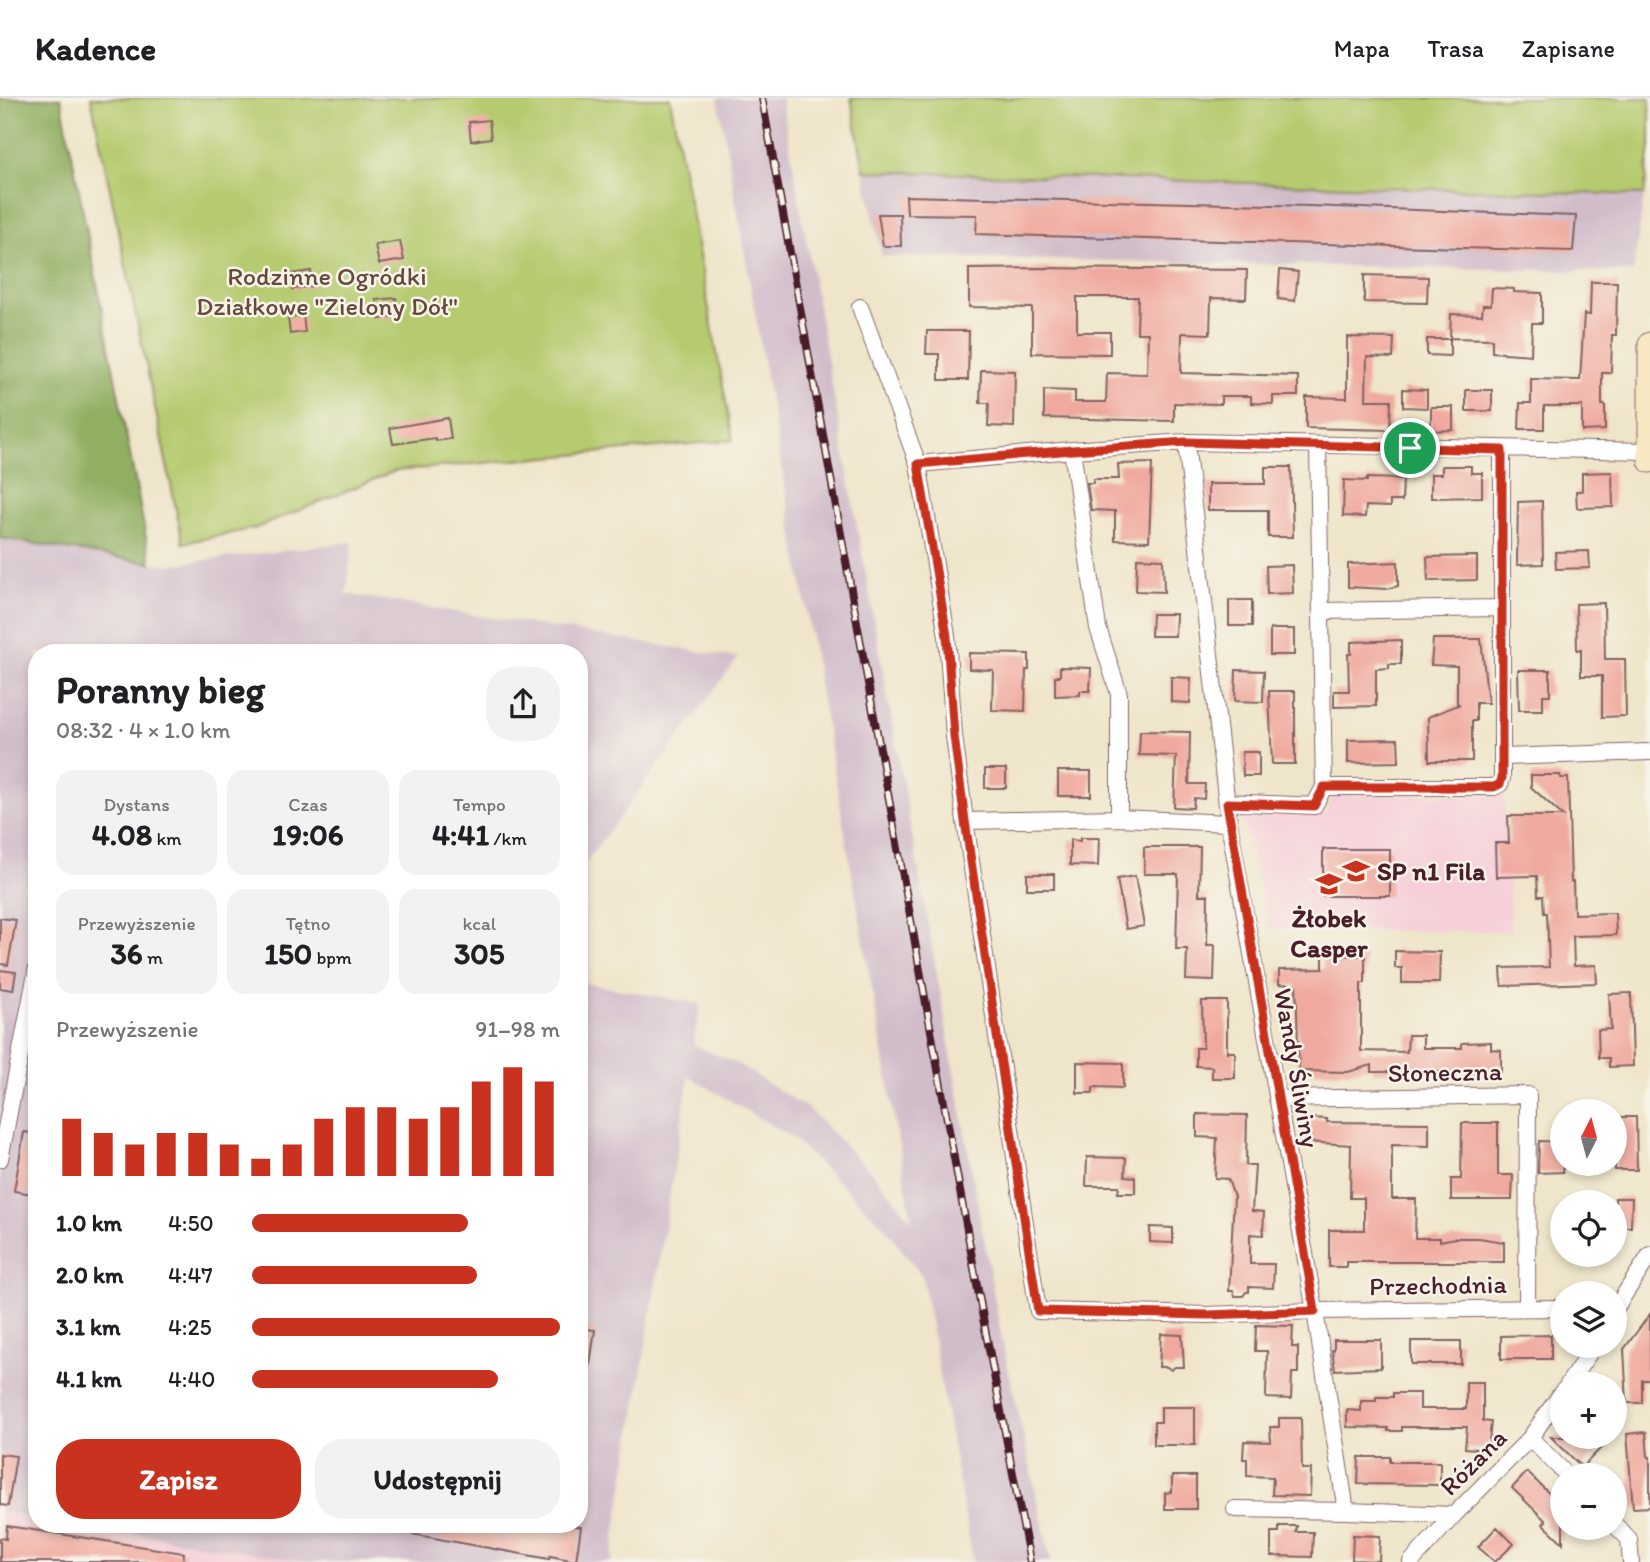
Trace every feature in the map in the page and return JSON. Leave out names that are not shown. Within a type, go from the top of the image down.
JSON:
[{"type":"street","points":[[860,307],[918,464],[947,636],[954,736],[965,821],[1119,818],[1229,822]]},
{"type":"street","points":[[1650,344],[1650,461]]},
{"type":"street","points":[[918,464],[1186,442],[1650,451]]},
{"type":"street","name":"Wandy Śliwiny","points":[[1186,442],[1229,822],[1315,1311],[1346,1511]]},
{"type":"street","points":[[1227,803],[1314,806],[1324,787],[1318,446]]},
{"type":"street","points":[[1072,450],[1098,628],[1119,694],[1119,818]]},
{"type":"street","points":[[1324,787],[1494,787],[1500,784],[1502,450]]},
{"type":"street","points":[[1322,611],[1500,608]]},
{"type":"street","points":[[1502,757],[1650,752]]},
{"type":"street","name":"Przechodnia","points":[[965,821],[1038,1311],[1208,1315],[1550,1308]]},
{"type":"street","points":[[0,1159],[28,1014]]},
{"type":"street","name":"Słoneczna","points":[[1277,1099],[1528,1095],[1527,1308]]},
{"type":"street","points":[[1627,1291],[1650,1255]]},
{"type":"street","name":"Różana","points":[[1412,1562],[1530,1438],[1550,1410]]},
{"type":"street","points":[[1530,1438],[1555,1463]]},
{"type":"street","points":[[1235,1508],[1454,1515]]},
{"type":"street","points":[[1627,1537],[1631,1562]]},
{"type":"shaded area","points":[[718,98],[781,98],[1001,1335],[1051,1562],[973,1562],[922,1276],[884,1226],[794,1139],[689,1076],[611,1562],[308,1562],[132,1533],[588,1533],[588,984],[700,1004],[693,1045],[734,1062],[810,1110],[876,1177],[912,1221]]},
{"type":"shaded area","points":[[864,171],[1644,195],[1633,272],[882,256]]},
{"type":"shaded area","points":[[0,538],[167,565],[352,542],[346,594],[738,658],[588,859],[588,644],[28,644],[28,1516],[0,1511]]},
{"type":"shaded area","points":[[1333,795],[1504,795],[1511,932],[1270,928],[1242,815],[1325,814]]},
{"type":"shaded area","points":[[0,1511],[28,1516],[28,1533],[132,1533],[307,1562],[0,1562]]},
{"type":"green space","points":[[0,98],[61,98],[151,563],[0,538]]},
{"type":"green space","name":"Rodzinne Ogródki Działkowe \"Zielony Dół\"","points":[[91,98],[670,98],[733,440],[395,471],[256,528],[183,543]]},
{"type":"green space","points":[[851,98],[1650,98],[1650,146],[1644,195],[864,171]]},
{"type":"building","points":[[489,120],[491,138],[471,141],[469,122]]},
{"type":"building","points":[[906,196],[1576,216],[1573,251],[976,234],[977,215],[907,214]]},
{"type":"building","points":[[878,214],[900,214],[901,246],[883,246]]},
{"type":"building","points":[[400,241],[404,260],[379,264],[375,245]]},
{"type":"building","points":[[969,269],[1247,270],[1246,299],[1211,298],[1210,334],[1182,333],[1181,373],[1298,376],[1298,396],[1273,396],[1273,404],[1251,403],[1251,396],[1221,396],[1221,404],[1174,403],[1174,421],[1044,418],[1044,390],[1075,391],[1075,402],[1106,402],[1107,373],[1147,374],[1148,333],[1137,333],[1138,297],[1077,297],[1077,332],[1110,332],[1110,354],[1032,353],[1032,308],[969,307]]},
{"type":"building","points":[[1280,270],[1298,272],[1295,301],[1278,299]]},
{"type":"building","points":[[311,271],[313,286],[293,289],[291,274]]},
{"type":"building","points":[[1364,275],[1428,277],[1427,303],[1364,302]]},
{"type":"building","points":[[1591,282],[1617,282],[1616,335],[1612,335],[1611,373],[1602,373],[1605,430],[1582,431],[1582,406],[1544,406],[1544,429],[1519,429],[1520,403],[1531,403],[1531,379],[1580,380],[1584,314],[1590,315]]},
{"type":"building","points":[[1492,288],[1542,293],[1542,323],[1532,323],[1531,355],[1492,352],[1492,339],[1450,338],[1451,314],[1482,315],[1483,305],[1491,305]]},
{"type":"building","points":[[396,298],[399,316],[379,319],[376,300]]},
{"type":"building","points":[[303,316],[305,332],[290,334],[288,318]]},
{"type":"building","points":[[927,331],[969,331],[968,380],[939,380],[939,354],[926,354]]},
{"type":"building","points":[[1347,337],[1394,338],[1393,358],[1367,357],[1366,400],[1391,400],[1390,430],[1306,428],[1306,397],[1347,398]]},
{"type":"building","points":[[1427,339],[1450,339],[1450,356],[1427,355]]},
{"type":"building","points":[[981,370],[1015,371],[1014,427],[988,426],[989,403],[980,403]]},
{"type":"building","points":[[1403,389],[1427,390],[1427,408],[1403,407]]},
{"type":"building","points":[[1466,390],[1492,390],[1492,411],[1466,411]]},
{"type":"building","points":[[1431,407],[1453,407],[1453,430],[1431,431]]},
{"type":"building","points":[[448,418],[451,439],[436,441],[435,438],[393,444],[390,428]]},
{"type":"building","points":[[1152,463],[1149,541],[1115,540],[1115,511],[1091,510],[1087,483],[1093,483],[1093,479],[1119,479],[1118,464]]},
{"type":"building","points":[[1442,466],[1471,466],[1471,473],[1482,473],[1482,497],[1431,498],[1431,474],[1442,474]]},
{"type":"building","points":[[1265,467],[1291,467],[1293,537],[1268,537],[1268,510],[1208,510],[1208,484],[1265,484]]},
{"type":"building","points":[[1612,472],[1613,507],[1577,508],[1576,491],[1582,491],[1582,473]]},
{"type":"building","points":[[1367,478],[1403,479],[1402,501],[1390,501],[1390,507],[1366,506],[1365,517],[1343,516],[1344,480],[1367,481]]},
{"type":"building","points":[[1542,501],[1543,564],[1517,565],[1518,502]]},
{"type":"building","points":[[1589,551],[1590,568],[1556,569],[1555,552]]},
{"type":"building","points":[[1477,556],[1477,580],[1428,581],[1427,557]]},
{"type":"building","points":[[1137,558],[1163,559],[1164,592],[1136,591]]},
{"type":"building","points":[[1398,562],[1398,586],[1387,589],[1348,587],[1348,564]]},
{"type":"building","points":[[1292,565],[1293,593],[1267,594],[1266,566]]},
{"type":"building","points":[[1229,600],[1252,600],[1252,626],[1229,626]]},
{"type":"building","points":[[1604,603],[1605,659],[1625,659],[1626,716],[1602,717],[1602,676],[1581,676],[1581,649],[1577,650],[1576,604]]},
{"type":"building","points":[[1152,614],[1176,614],[1175,636],[1151,636]]},
{"type":"building","points":[[1270,629],[1294,629],[1294,655],[1270,655]]},
{"type":"building","points":[[1433,639],[1481,639],[1488,703],[1476,703],[1476,721],[1472,721],[1472,761],[1429,761],[1428,717],[1460,704],[1457,704],[1457,666],[1431,665]]},
{"type":"building","points":[[1401,640],[1401,664],[1389,664],[1389,668],[1376,669],[1376,706],[1334,707],[1334,691],[1349,691],[1348,654],[1351,654],[1351,642]]},
{"type":"building","points":[[969,653],[1029,654],[1025,711],[992,710],[993,670],[969,669]]},
{"type":"building","points":[[1060,667],[1091,668],[1090,691],[1080,691],[1080,695],[1055,696],[1055,676],[1060,676]]},
{"type":"building","points":[[1236,670],[1264,671],[1263,702],[1235,701]]},
{"type":"building","points":[[1518,670],[1550,670],[1550,695],[1543,695],[1543,710],[1519,710]]},
{"type":"building","points":[[1171,677],[1191,678],[1190,703],[1171,702]]},
{"type":"building","points":[[1269,691],[1295,691],[1295,764],[1272,764]]},
{"type":"building","points":[[1140,731],[1190,732],[1189,784],[1205,784],[1204,799],[1194,798],[1193,808],[1174,807],[1176,756],[1139,755]]},
{"type":"building","points":[[1398,739],[1399,762],[1348,763],[1348,740]]},
{"type":"building","points":[[1242,752],[1259,752],[1259,776],[1243,776]]},
{"type":"building","points":[[985,769],[1006,769],[1006,788],[985,788]]},
{"type":"building","points":[[1058,771],[1091,771],[1091,796],[1058,796]]},
{"type":"building","points":[[1531,775],[1560,775],[1561,778],[1568,778],[1574,914],[1615,913],[1616,935],[1573,936],[1574,966],[1596,965],[1597,983],[1502,986],[1501,968],[1549,967],[1547,913],[1544,913],[1543,896],[1538,896],[1537,876],[1496,877],[1495,843],[1509,843],[1508,816],[1563,816],[1531,787]]},
{"type":"building","points":[[1080,838],[1099,838],[1098,866],[1070,865],[1070,840],[1080,841]]},
{"type":"building","points":[[1144,847],[1200,847],[1199,895],[1208,895],[1207,945],[1215,945],[1214,981],[1186,980],[1187,949],[1176,949],[1178,874],[1144,874]]},
{"type":"building","name":"SP n1 Fila","points":[[1323,849],[1390,849],[1390,896],[1323,896]]},
{"type":"building","points":[[1027,874],[1054,874],[1054,889],[1027,889]]},
{"type":"building","points":[[1135,876],[1144,926],[1126,929],[1117,879]]},
{"type":"building","points":[[0,918],[16,920],[8,965],[0,964]]},
{"type":"building","points":[[1395,951],[1440,952],[1439,983],[1402,983],[1402,968],[1395,968]]},
{"type":"building","points":[[1323,955],[1365,956],[1365,983],[1361,983],[1361,1051],[1407,1052],[1408,1035],[1423,1035],[1423,1048],[1462,1048],[1462,1043],[1491,1042],[1491,1049],[1501,1050],[1501,1072],[1372,1072],[1372,1065],[1348,1072],[1299,1071],[1296,985],[1279,984],[1279,970],[1323,969]]},
{"type":"building","points":[[0,970],[16,972],[13,990],[0,988]]},
{"type":"building","points":[[1631,993],[1633,1066],[1609,1067],[1609,1058],[1599,1058],[1598,1030],[1611,1029],[1609,994]]},
{"type":"building","points":[[1202,1001],[1227,1001],[1227,1052],[1235,1052],[1235,1078],[1212,1078],[1212,1067],[1196,1066],[1196,1048],[1203,1048]]},
{"type":"building","points":[[1077,1062],[1123,1063],[1123,1088],[1093,1087],[1093,1093],[1077,1093]]},
{"type":"building","points":[[1197,1114],[1247,1115],[1246,1165],[1255,1165],[1252,1211],[1264,1212],[1263,1235],[1250,1234],[1250,1264],[1274,1264],[1273,1288],[1249,1287],[1249,1292],[1243,1296],[1235,1296],[1233,1291],[1229,1291],[1234,1197],[1228,1179],[1215,1178],[1217,1138],[1197,1137]]},
{"type":"building","points":[[1628,1117],[1636,1117],[1637,1170],[1628,1170]]},
{"type":"building","points":[[1306,1118],[1327,1119],[1327,1122],[1429,1123],[1429,1146],[1392,1145],[1392,1199],[1416,1199],[1415,1238],[1440,1238],[1440,1241],[1479,1238],[1504,1242],[1504,1262],[1346,1262],[1346,1267],[1329,1267],[1329,1230],[1364,1230],[1364,1198],[1350,1198],[1351,1145],[1306,1142]]},
{"type":"building","points":[[1462,1123],[1498,1123],[1498,1175],[1513,1175],[1512,1200],[1451,1200],[1451,1179],[1461,1179]]},
{"type":"building","points":[[24,1132],[28,1133],[28,1193],[14,1191]]},
{"type":"building","points":[[1539,1141],[1550,1141],[1550,1173],[1538,1173]]},
{"type":"building","points":[[1087,1157],[1126,1158],[1125,1176],[1135,1177],[1135,1193],[1118,1193],[1119,1186],[1086,1186]]},
{"type":"building","points":[[1627,1198],[1632,1198],[1631,1227],[1627,1227]]},
{"type":"building","points":[[1150,1227],[1173,1228],[1173,1243],[1150,1242]]},
{"type":"building","points":[[1650,1314],[1650,1380],[1642,1380],[1642,1403],[1627,1403],[1624,1358],[1627,1358],[1627,1345]]},
{"type":"building","points":[[1256,1325],[1293,1326],[1292,1347],[1298,1347],[1298,1373],[1292,1373],[1291,1399],[1266,1398],[1267,1351],[1255,1351]]},
{"type":"building","points":[[588,1329],[595,1330],[588,1378]]},
{"type":"building","points":[[1161,1334],[1182,1335],[1184,1367],[1171,1370],[1159,1367]]},
{"type":"building","points":[[1550,1335],[1551,1359],[1501,1359],[1501,1336]]},
{"type":"building","points":[[1334,1340],[1381,1340],[1381,1368],[1335,1370],[1332,1350]]},
{"type":"building","points":[[1411,1341],[1461,1341],[1461,1364],[1411,1364]]},
{"type":"building","points":[[1466,1382],[1483,1382],[1483,1421],[1491,1422],[1488,1450],[1465,1448],[1467,1427],[1402,1427],[1402,1431],[1388,1431],[1388,1428],[1347,1427],[1347,1410],[1361,1411],[1361,1401],[1376,1401],[1376,1397],[1393,1397],[1393,1393],[1420,1393],[1420,1409],[1466,1409]]},
{"type":"building","points":[[1161,1407],[1195,1407],[1195,1445],[1154,1445],[1154,1422],[1161,1422]]},
{"type":"building","points":[[1279,1418],[1301,1418],[1302,1469],[1311,1469],[1310,1496],[1272,1495],[1273,1477],[1247,1476],[1247,1459],[1243,1459],[1244,1441],[1271,1442],[1270,1427],[1279,1427]]},
{"type":"building","points":[[1646,1432],[1650,1457],[1650,1507],[1633,1508],[1627,1434]]},
{"type":"building","points":[[1563,1449],[1600,1449],[1586,1463],[1578,1463]]},
{"type":"building","points":[[0,1454],[16,1456],[8,1506],[0,1505]]},
{"type":"building","points":[[1359,1457],[1390,1457],[1390,1462],[1440,1462],[1440,1485],[1358,1484]]},
{"type":"building","points":[[1527,1472],[1550,1494],[1550,1531],[1543,1524],[1546,1521],[1512,1488]]},
{"type":"building","points":[[1172,1476],[1196,1476],[1196,1509],[1165,1509],[1165,1493],[1172,1492]]},
{"type":"building","points":[[7,1526],[28,1529],[28,1533],[53,1533],[184,1553],[183,1562],[0,1562],[0,1538],[6,1539]]},
{"type":"building","points":[[1279,1526],[1297,1526],[1296,1532],[1313,1532],[1312,1557],[1271,1556],[1271,1532],[1279,1532]]},
{"type":"building","points":[[1497,1527],[1514,1544],[1495,1562],[1478,1547]]},
{"type":"building","points":[[406,1533],[580,1533],[576,1561],[550,1556],[549,1559]]},
{"type":"building","points":[[1353,1535],[1380,1536],[1379,1561],[1352,1560]]},
{"type":"railway","points":[[762,98],[983,1318],[1030,1562]]},
{"type":"place","name":"SP n1 Fila","points":[[1356,871]]},
{"type":"place","name":"Żłobek Casper","points":[[1329,884]]},
{"type":"route","points":[[1186,442],[1410,448],[1502,450],[1500,784],[1494,787],[1324,787],[1314,806],[1227,803],[1315,1311],[1208,1315],[1038,1311],[965,821],[954,736],[947,636],[918,464],[1186,442]]}]
